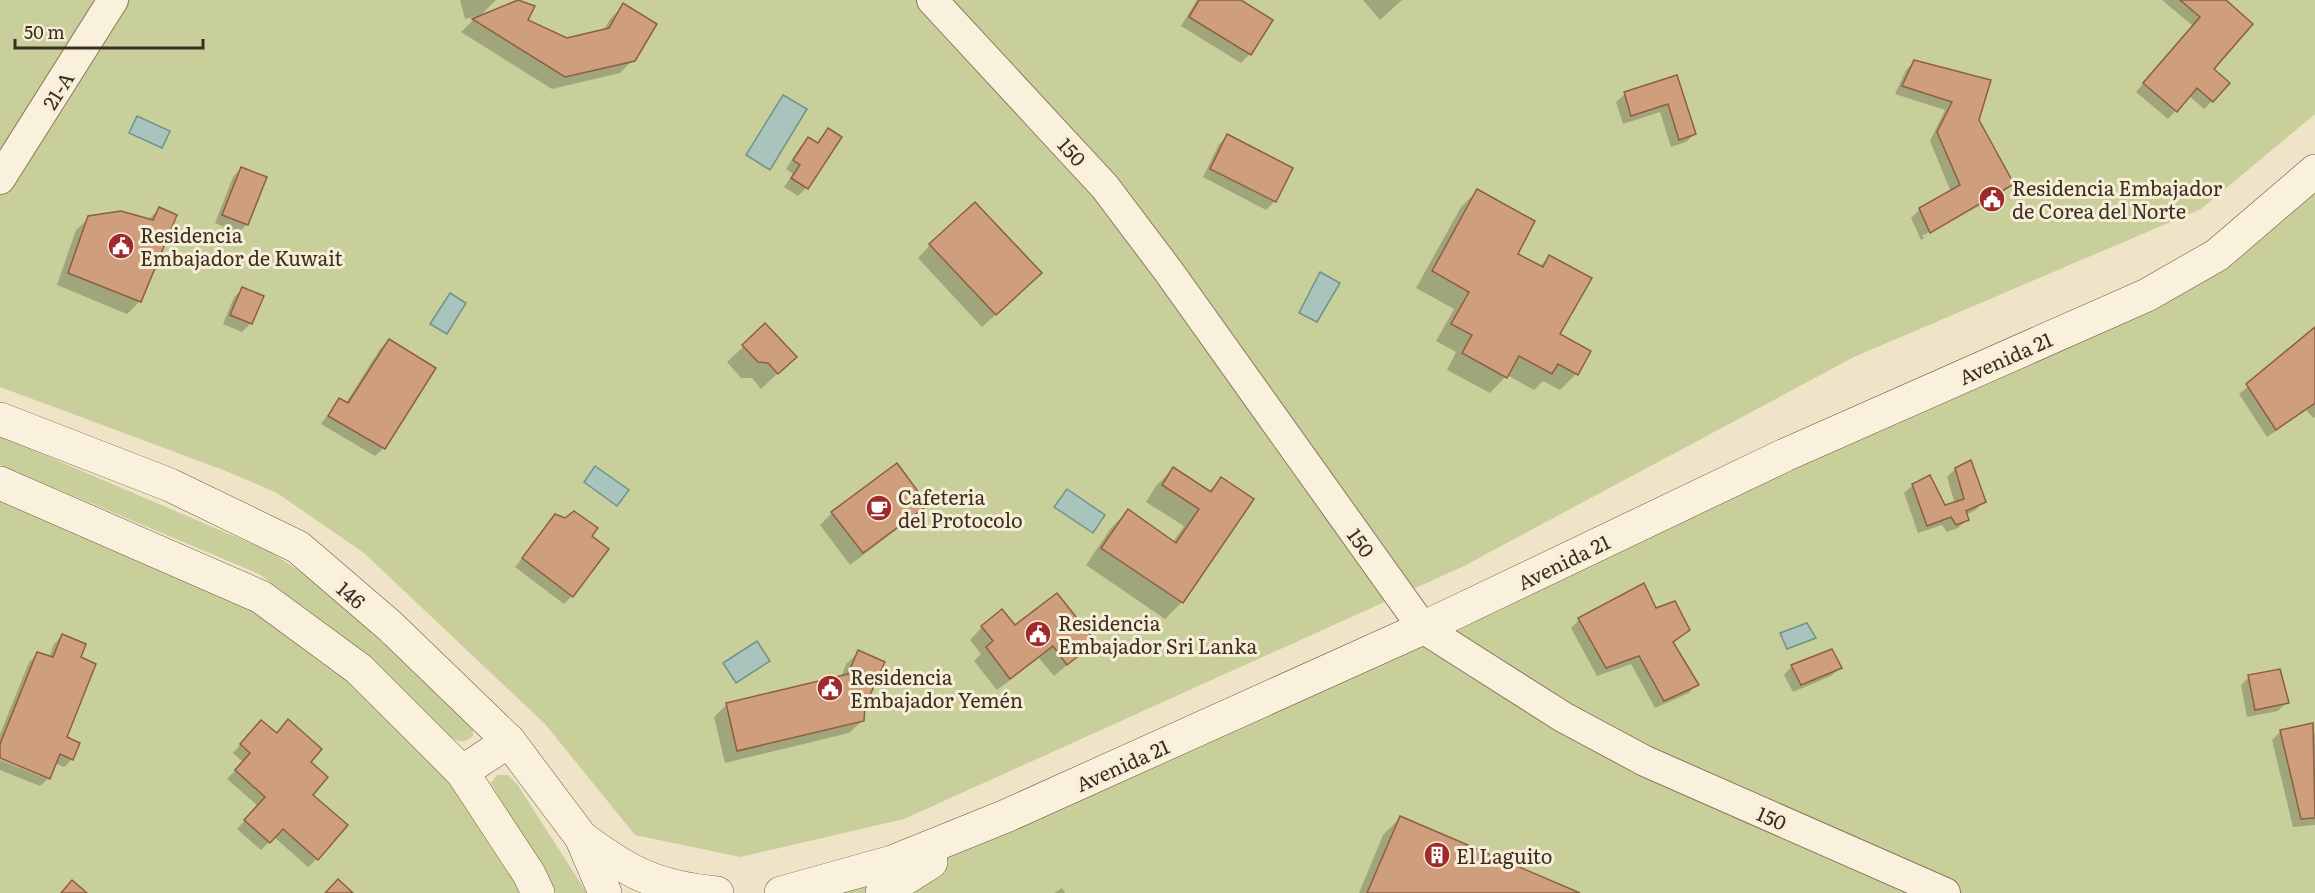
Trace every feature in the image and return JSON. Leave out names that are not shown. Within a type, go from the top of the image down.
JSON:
[{"type":"main road","name":"Avenida 21","points":[[781,893],[892,862],[1006,816],[1423,628],[1785,455],[2147,295],[2217,255],[2315,171]]},
{"type":"main road","name":"146","points":[[0,419],[170,485],[298,547],[390,626],[509,741],[580,837],[605,893]]},
{"type":"main road","points":[[0,483],[261,597],[359,669],[462,772],[529,874],[538,893]]},
{"type":"main road","points":[[462,772],[509,741]]},
{"type":"main road","points":[[882,893],[1006,816]]},
{"type":"main road","points":[[580,837],[611,860],[646,879],[674,888],[717,893]]},
{"type":"street","name":"21-A","points":[[0,179],[113,0]]},
{"type":"street","name":"150","points":[[932,0],[1105,187],[1169,272],[1423,628],[1563,717],[1633,755],[1945,893]]},
{"type":"green space","points":[[0,0],[2315,0],[2315,114],[2201,209],[1854,357],[1462,567],[904,819],[740,857],[635,835],[545,724],[364,553],[277,493],[226,471],[0,387]]},
{"type":"green space","name":"El Laguito","points":[[2315,171],[2315,893],[781,893],[892,862],[2217,255]]},
{"type":"green space","points":[[0,436],[269,551],[317,582],[473,726],[473,736],[460,741],[448,736],[329,626],[259,574],[0,465]]},
{"type":"green space","points":[[0,483],[261,597],[359,669],[538,893],[0,893]]},
{"type":"green space","points":[[497,775],[508,775],[517,784],[587,893],[556,893],[491,783]]},
{"type":"water","points":[[783,95],[807,109],[770,170],[746,155]]},
{"type":"water","points":[[137,116],[170,131],[162,148],[129,133]]},
{"type":"water","points":[[1320,272],[1340,283],[1317,322],[1299,313]]},
{"type":"water","points":[[450,293],[466,303],[447,334],[430,324]]},
{"type":"water","points":[[595,466],[629,490],[617,506],[584,482]]},
{"type":"water","points":[[1067,489],[1105,515],[1093,533],[1054,507]]},
{"type":"water","points":[[1807,623],[1816,638],[1787,649],[1780,633]]},
{"type":"water","points":[[757,641],[770,661],[736,683],[723,663]]},
{"type":"building","points":[[518,0],[535,6],[528,20],[567,38],[609,28],[623,3],[657,24],[635,61],[565,77],[472,19]]},
{"type":"building","points":[[1199,0],[1241,0],[1273,20],[1251,55],[1189,17]]},
{"type":"building","points":[[2180,0],[2226,0],[2253,24],[2214,69],[2230,83],[2213,102],[2197,88],[2177,112],[2143,83],[2200,17]]},
{"type":"building","points":[[1914,60],[1991,80],[1979,120],[2014,184],[1930,233],[1919,208],[1960,185],[1937,132],[1952,102],[1902,86]]},
{"type":"building","points":[[1677,75],[1696,134],[1679,140],[1668,104],[1631,116],[1624,92]]},
{"type":"building","points":[[828,128],[842,137],[808,189],[791,178],[800,165],[793,160],[808,137],[818,143]]},
{"type":"building","points":[[1227,134],[1293,168],[1276,202],[1210,169]]},
{"type":"building","points":[[241,167],[267,177],[248,225],[222,215]]},
{"type":"building","points":[[1477,189],[1535,221],[1518,254],[1543,267],[1549,255],[1592,278],[1560,334],[1591,351],[1578,375],[1558,364],[1552,374],[1519,356],[1507,378],[1462,353],[1472,335],[1451,324],[1469,292],[1432,271]]},
{"type":"building","points":[[975,202],[1042,273],[996,315],[929,244]]},
{"type":"building","name":"Residencia Embajador de Kuwait","points":[[159,207],[177,215],[141,302],[68,273],[88,216],[121,211],[153,220]]},
{"type":"building","points":[[242,287],[264,296],[252,324],[230,315]]},
{"type":"building","points":[[765,323],[797,357],[778,374],[768,363],[758,362],[742,345]]},
{"type":"building","points":[[2315,327],[2315,403],[2276,430],[2246,384]]},
{"type":"building","points":[[389,339],[436,368],[385,449],[328,416],[339,398],[348,403]]},
{"type":"building","points":[[1971,460],[1986,502],[1966,511],[1969,520],[1956,525],[1951,517],[1927,526],[1912,484],[1930,475],[1945,505],[1964,499],[1955,468]]},
{"type":"building","name":"Cafeteria del Protocolo","points":[[897,463],[928,505],[863,553],[831,512]]},
{"type":"building","points":[[1173,467],[1211,492],[1221,477],[1254,499],[1183,603],[1101,548],[1128,509],[1176,543],[1199,509],[1162,485]]},
{"type":"building","points":[[574,511],[598,528],[592,536],[609,549],[573,597],[522,558],[555,514],[565,518]]},
{"type":"building","points":[[1644,583],[1656,608],[1675,601],[1690,630],[1673,642],[1699,685],[1664,701],[1639,656],[1606,668],[1578,618]]},
{"type":"building","name":"Residencia Embajador Sri Lanka","points":[[1057,593],[1096,642],[1067,665],[1053,646],[1010,679],[986,647],[993,641],[981,626],[1002,609],[1015,625]]},
{"type":"building","points":[[62,634],[86,644],[81,657],[96,664],[67,737],[80,743],[73,760],[60,754],[50,779],[0,758],[0,744],[37,652],[53,657]]},
{"type":"building","points":[[1832,649],[1842,668],[1801,685],[1791,665]]},
{"type":"building","name":"Residencia Embajador Yemén","points":[[858,650],[885,662],[865,706],[864,721],[737,751],[726,703],[848,674]]},
{"type":"building","points":[[2280,669],[2289,703],[2255,710],[2248,675]]},
{"type":"building","points":[[288,719],[322,749],[311,762],[328,777],[313,795],[348,825],[318,860],[283,829],[270,843],[244,820],[265,797],[235,770],[250,753],[240,744],[261,720],[277,733]]},
{"type":"building","points":[[2313,723],[2315,818],[2301,819],[2280,730]]},
{"type":"building","name":"El Laguito","points":[[1400,816],[1580,893],[1367,893]]},
{"type":"building","points":[[338,879],[353,893],[325,893]]},
{"type":"building","points":[[72,880],[87,893],[61,893]]},
{"type":"place","name":"Residencia Embajador de Corea del Norte","points":[[1992,199]]},
{"type":"place","name":"Residencia Embajador de Kuwait","points":[[121,246]]},
{"type":"place","name":"Cafeteria del Protocolo","points":[[879,508]]},
{"type":"place","name":"Residencia Embajador Sri Lanka","points":[[1038,634]]},
{"type":"place","name":"Residencia Embajador Yemén","points":[[830,688]]},
{"type":"place","name":"El Laguito","points":[[1437,855]]}]
